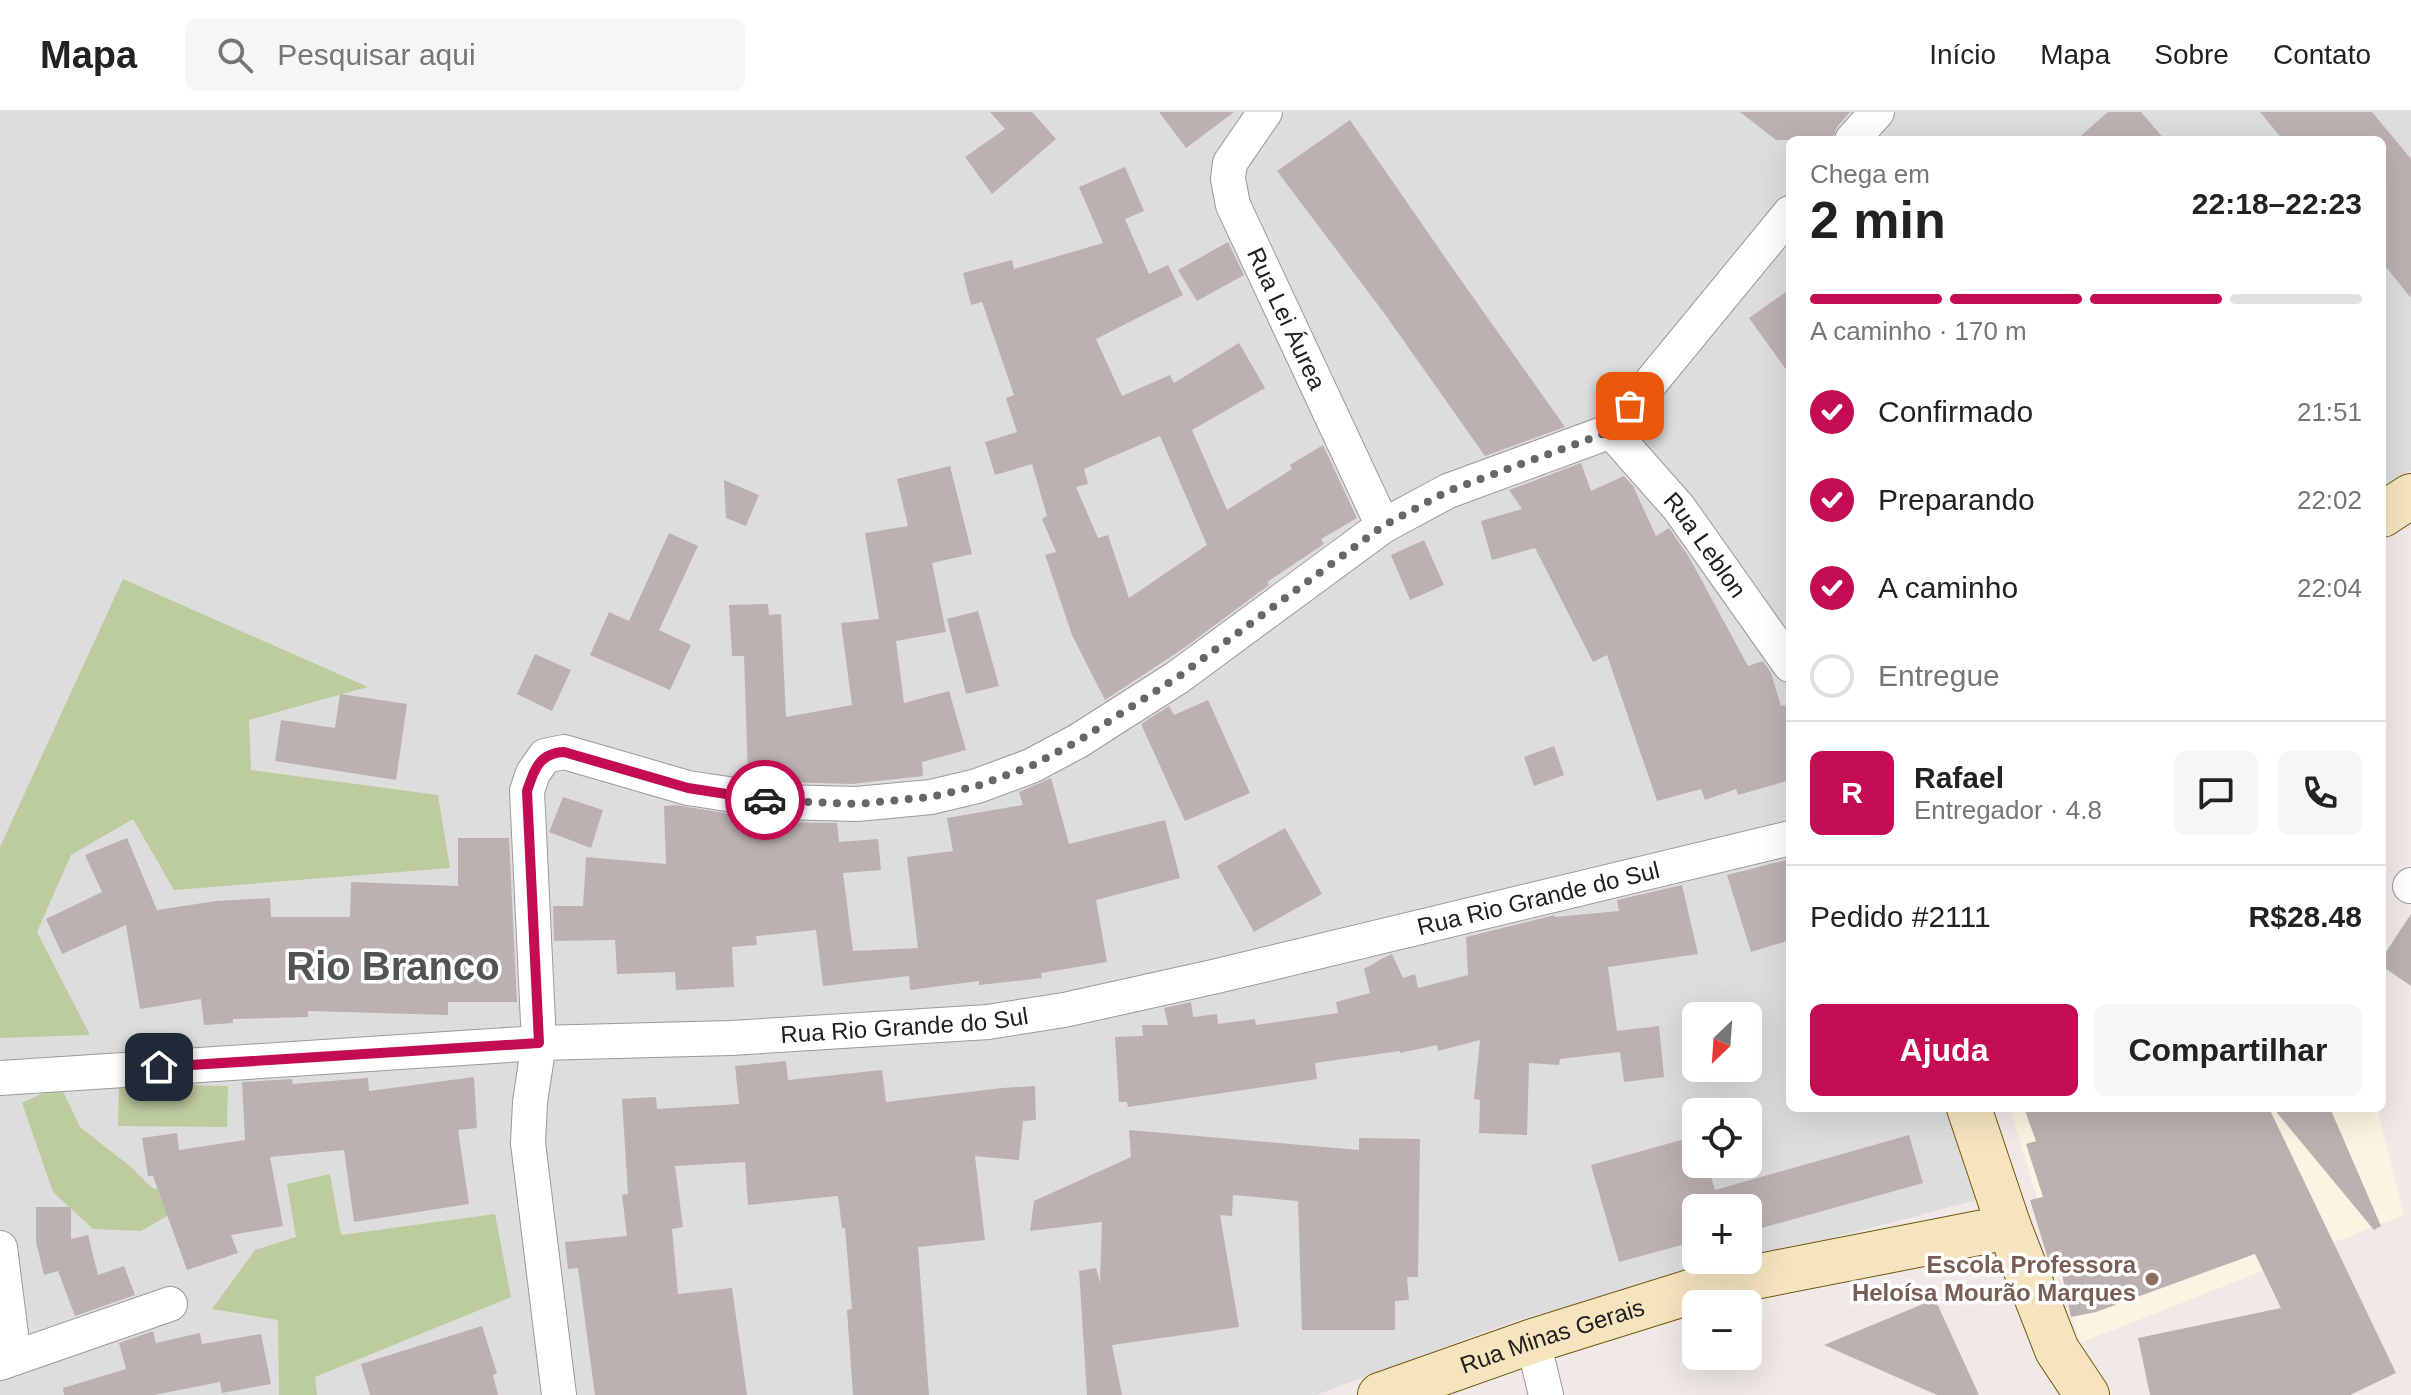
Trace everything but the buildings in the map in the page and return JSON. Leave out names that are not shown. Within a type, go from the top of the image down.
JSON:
[{"type":"street","name":"Rua Lei Áurea","points":[[1265,112],[1230,163],[1228,179],[1233,205],[1383,526]]},
{"type":"street","points":[[1856,136],[1877,112]]},
{"type":"street","points":[[559,1395],[528,1143],[530,1102],[539,1043],[527,791],[538,763],[552,753],[564,752],[688,788],[781,802],[857,804],[931,797],[977,786],[1031,766],[1178,677],[1383,526],[1448,491],[1611,431],[1786,218]]},
{"type":"street","name":"Rua Leblon","points":[[1611,431],[1679,508],[1786,659]]},
{"type":"street","points":[[2386,512],[2411,496]]},
{"type":"street","name":"Rua Rio Grande do Sul","points":[[0,1078],[539,1043],[731,1038],[973,1023],[1064,1010],[1786,839]]},
{"type":"street","points":[[1970,1112],[2009,1227],[2057,1350],[2087,1395]]},
{"type":"street","name":"Rua Minas Gerais","points":[[1380,1395],[1533,1341],[1709,1286],[2009,1227]]},
{"type":"street","points":[[0,1248],[7,1361],[170,1304]]},
{"type":"street","points":[[1533,1341],[1546,1395]]},
{"type":"shaded area","points":[[0,112],[2411,112],[2411,471],[2386,487],[2386,136],[1786,136],[1786,1112],[1951,1112],[1977,1200],[1762,1256],[1762,1194],[1682,1194],[1682,1274],[1693,1274],[1520,1319],[1316,1395],[0,1395]]},
{"type":"shaded area","name":"Escola Professora Heloísa Mourão Marques","points":[[2011,1112],[2378,1112],[2404,1215],[2080,1343]]},
{"type":"green space","points":[[123,579],[368,687],[249,720],[251,770],[438,795],[450,868],[174,890],[133,819],[71,855],[37,932],[90,1035],[0,1038],[0,847]]},
{"type":"green space","points":[[119,1084],[228,1086],[227,1127],[118,1126]]},
{"type":"green space","points":[[60,1085],[80,1127],[131,1167],[152,1188],[202,1196],[141,1231],[93,1229],[53,1192],[22,1103]]},
{"type":"green space","points":[[330,1174],[341,1235],[495,1214],[511,1297],[315,1377],[317,1395],[279,1395],[278,1320],[212,1309],[255,1250],[296,1237],[287,1184]]},
{"type":"way so far","points":[[765,800],[857,804],[931,797],[977,786],[1031,766],[1078,741],[1178,677],[1383,526],[1448,491],[1611,431],[1630,406]]},
{"type":"place","name":"Escola Professora Heloísa Mourão Marques","points":[[2152,1279]]},
{"type":"district","name":"Rio Branco","points":[[393,966]]},
{"type":"route","points":[[159,1067],[539,1043],[527,791],[538,763],[552,753],[564,752],[688,788],[765,800]]}]
